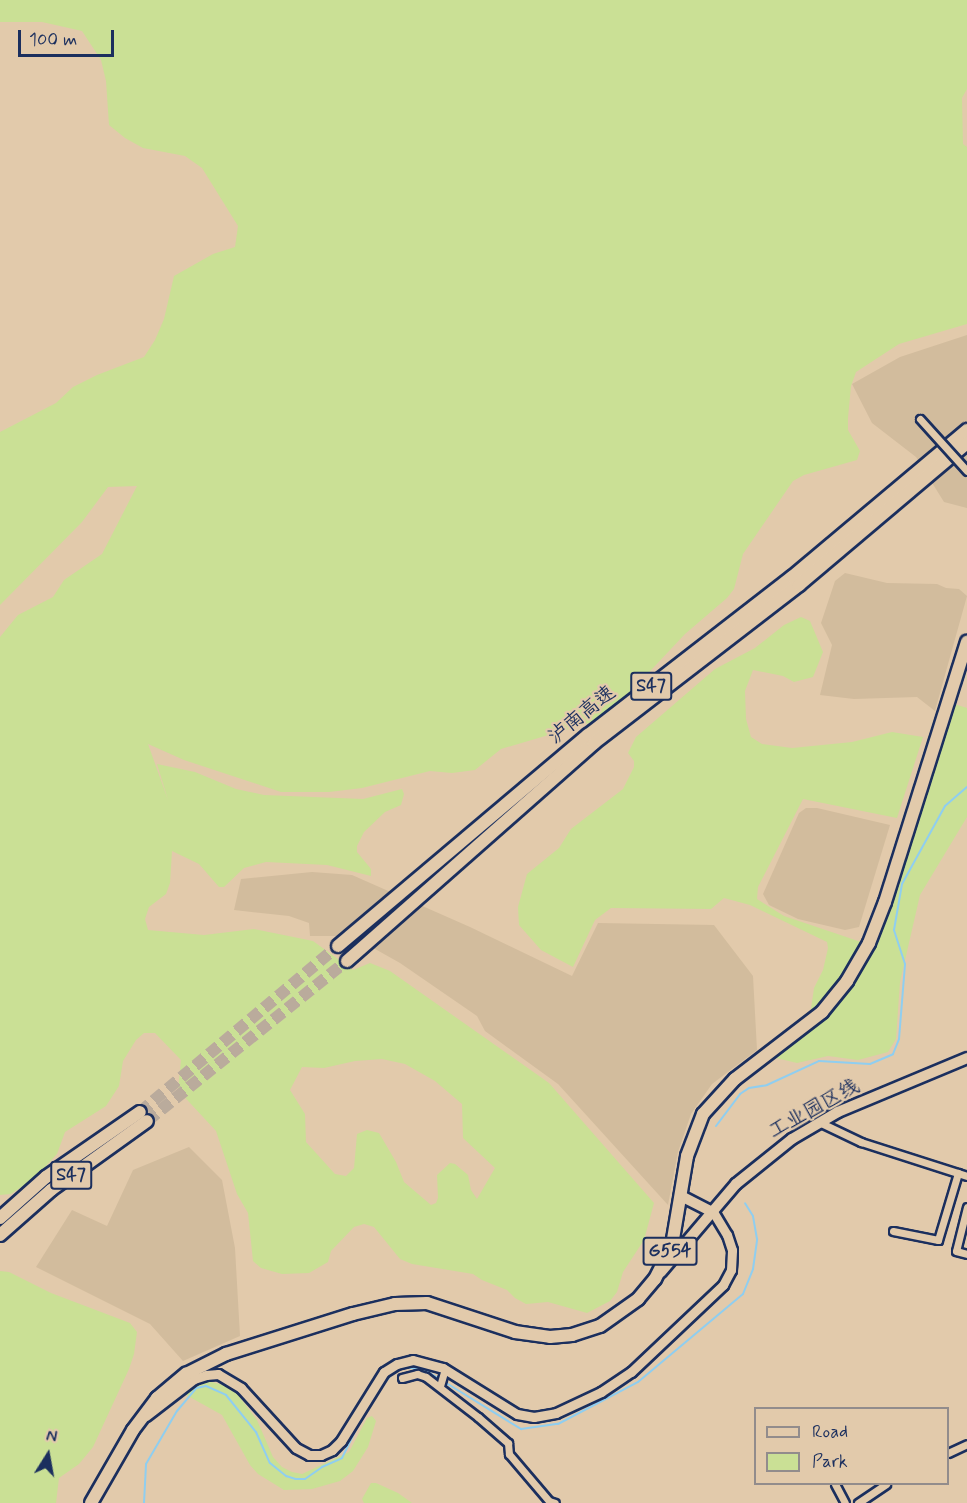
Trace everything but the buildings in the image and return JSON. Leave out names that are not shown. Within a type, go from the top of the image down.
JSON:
[{"type":"highway","name":"泸南高速","points":[[338,946],[588,735],[792,577],[967,430]]},
{"type":"highway","name":"泸南高速","points":[[347,961],[594,743],[799,585],[967,443]]},
{"type":"highway","name":"G554","points":[[91,1503],[141,1418],[164,1391],[208,1362],[246,1347],[367,1310],[409,1302],[427,1304],[515,1332],[559,1336],[584,1332],[608,1322],[630,1307],[655,1279],[672,1245],[690,1144],[709,1106],[743,1072],[822,1012],[859,962],[881,913],[967,642]]},
{"type":"highway","name":"S47","points":[[0,1218],[46,1177],[143,1117],[51,1190],[0,1235]]},
{"type":"main road","name":"工业园区线","points":[[655,1279],[755,1166],[819,1122],[967,1058]]},
{"type":"main road","points":[[681,1196],[713,1212]]},
{"type":"street","points":[[920,419],[967,471]]},
{"type":"street","points":[[819,1122],[861,1142],[967,1176]]},
{"type":"street","points":[[893,1231],[938,1240],[958,1173]]},
{"type":"street","points":[[967,1208],[956,1251],[967,1254]]},
{"type":"street","points":[[141,1418],[156,1410],[194,1379],[218,1374],[241,1388],[296,1448],[309,1455],[321,1455],[332,1450],[341,1441],[380,1376],[390,1367],[413,1360],[442,1379],[530,1417],[556,1413],[609,1387],[643,1362],[714,1295],[728,1277],[733,1260],[730,1242],[713,1212]]},
{"type":"street","points":[[402,1378],[417,1374],[442,1379]]},
{"type":"street","points":[[442,1379],[453,1401],[478,1417],[508,1443],[509,1454],[549,1501],[555,1503]]},
{"type":"street","points":[[949,1453],[967,1444]]},
{"type":"street","points":[[836,1485],[845,1503]]},
{"type":"street","points":[[858,1503],[885,1485]]},
{"type":"shaded area","points":[[967,335],[967,508],[944,502],[916,457],[872,423],[852,384],[900,357]]},
{"type":"shaded area","points":[[845,573],[887,583],[937,584],[946,588],[959,589],[967,596],[935,711],[917,697],[854,699],[820,695],[832,645],[821,623],[835,581]]},
{"type":"shaded area","points":[[806,808],[817,808],[890,825],[859,927],[845,930],[798,919],[769,905],[763,894],[799,813]]},
{"type":"shaded area","points":[[312,872],[352,875],[470,927],[572,976],[598,923],[714,925],[753,976],[757,1050],[712,1084],[691,1114],[678,1152],[668,1205],[558,1084],[485,1031],[477,1016],[400,963],[352,936],[310,936],[309,923],[289,916],[234,910],[241,879]]},
{"type":"shaded area","points":[[189,1147],[222,1180],[235,1248],[240,1336],[183,1361],[150,1324],[36,1267],[72,1210],[107,1226],[133,1170]]},
{"type":"green space","points":[[0,0],[967,0],[967,89],[962,98],[963,144],[967,147],[967,324],[899,344],[856,372],[851,386],[848,430],[860,451],[857,460],[804,475],[793,481],[743,554],[734,589],[727,598],[685,634],[606,718],[501,749],[475,770],[452,773],[430,771],[362,788],[329,792],[281,792],[184,760],[148,744],[168,800],[157,764],[195,772],[236,789],[264,795],[363,799],[402,789],[404,794],[401,805],[385,812],[364,832],[357,846],[357,852],[371,869],[371,876],[327,865],[266,862],[244,868],[224,887],[219,887],[199,864],[172,851],[170,883],[166,894],[149,907],[145,919],[148,930],[204,935],[254,929],[313,941],[353,970],[370,963],[390,971],[549,1083],[654,1203],[644,1240],[623,1272],[617,1292],[610,1301],[587,1313],[548,1302],[526,1304],[507,1290],[473,1274],[412,1264],[400,1259],[374,1227],[364,1224],[354,1227],[331,1251],[328,1262],[309,1273],[282,1274],[261,1268],[253,1261],[248,1213],[237,1194],[216,1131],[178,1090],[181,1060],[155,1033],[144,1033],[136,1040],[123,1061],[119,1086],[106,1106],[65,1132],[57,1154],[35,1178],[11,1194],[0,1195],[0,637],[18,615],[53,597],[64,580],[102,554],[137,486],[108,487],[82,522],[0,605],[0,432],[56,403],[73,387],[144,357],[155,340],[164,319],[174,276],[213,254],[235,247],[238,226],[202,168],[185,156],[143,148],[125,138],[109,125],[106,81],[101,60],[82,31],[42,22],[0,22]],"holes":[[[382,1059],[405,1064],[435,1081],[462,1104],[463,1138],[495,1168],[477,1199],[471,1190],[468,1175],[455,1164],[450,1163],[437,1175],[438,1198],[436,1203],[431,1205],[404,1182],[396,1162],[379,1133],[367,1130],[357,1134],[354,1168],[346,1176],[335,1174],[306,1142],[305,1114],[290,1090],[302,1067],[324,1068],[355,1061]]]},
{"type":"green space","points":[[801,617],[810,621],[823,652],[813,677],[794,682],[783,676],[753,670],[745,691],[746,719],[751,737],[762,744],[792,748],[852,742],[892,732],[923,737],[897,818],[803,799],[758,887],[757,899],[784,916],[870,945],[954,704],[967,708],[967,817],[920,895],[900,982],[896,1039],[888,1052],[858,1060],[828,1056],[797,1063],[776,1058],[778,1053],[798,1040],[808,1029],[814,988],[823,970],[828,948],[827,942],[750,905],[724,898],[711,909],[611,908],[595,920],[573,967],[541,950],[519,925],[518,907],[527,874],[559,848],[571,829],[623,789],[634,767],[634,761],[628,753],[636,737],[715,669],[755,648],[784,625]]},
{"type":"green space","points":[[0,1271],[9,1272],[51,1293],[130,1323],[137,1332],[129,1369],[93,1447],[79,1464],[59,1478],[56,1503],[0,1503]]},
{"type":"green space","points":[[199,1379],[232,1387],[257,1420],[273,1457],[282,1467],[292,1472],[302,1474],[349,1452],[367,1418],[372,1416],[376,1421],[368,1447],[353,1471],[340,1481],[312,1489],[284,1490],[258,1474],[250,1465],[222,1415],[179,1391]]},
{"type":"green space","points":[[371,1483],[398,1493],[412,1503],[364,1503],[362,1499]]},
{"type":"waterway","points":[[716,1126],[740,1094],[749,1088],[767,1085],[819,1061],[870,1064],[893,1054],[899,1039],[905,964],[894,930],[902,884],[945,806],[967,787]]},
{"type":"waterway","points":[[144,1503],[146,1464],[177,1411],[196,1388],[206,1386],[226,1395],[256,1432],[270,1463],[286,1476],[296,1479],[305,1479],[322,1467],[342,1458],[356,1429],[382,1386],[393,1373],[404,1367],[425,1370],[521,1429],[558,1424],[638,1382],[743,1294],[753,1269],[757,1239],[753,1216],[745,1203]]},
{"type":"tunnel","points":[[140,1112],[338,946]]},
{"type":"tunnel","points":[[147,1121],[347,961]]}]
